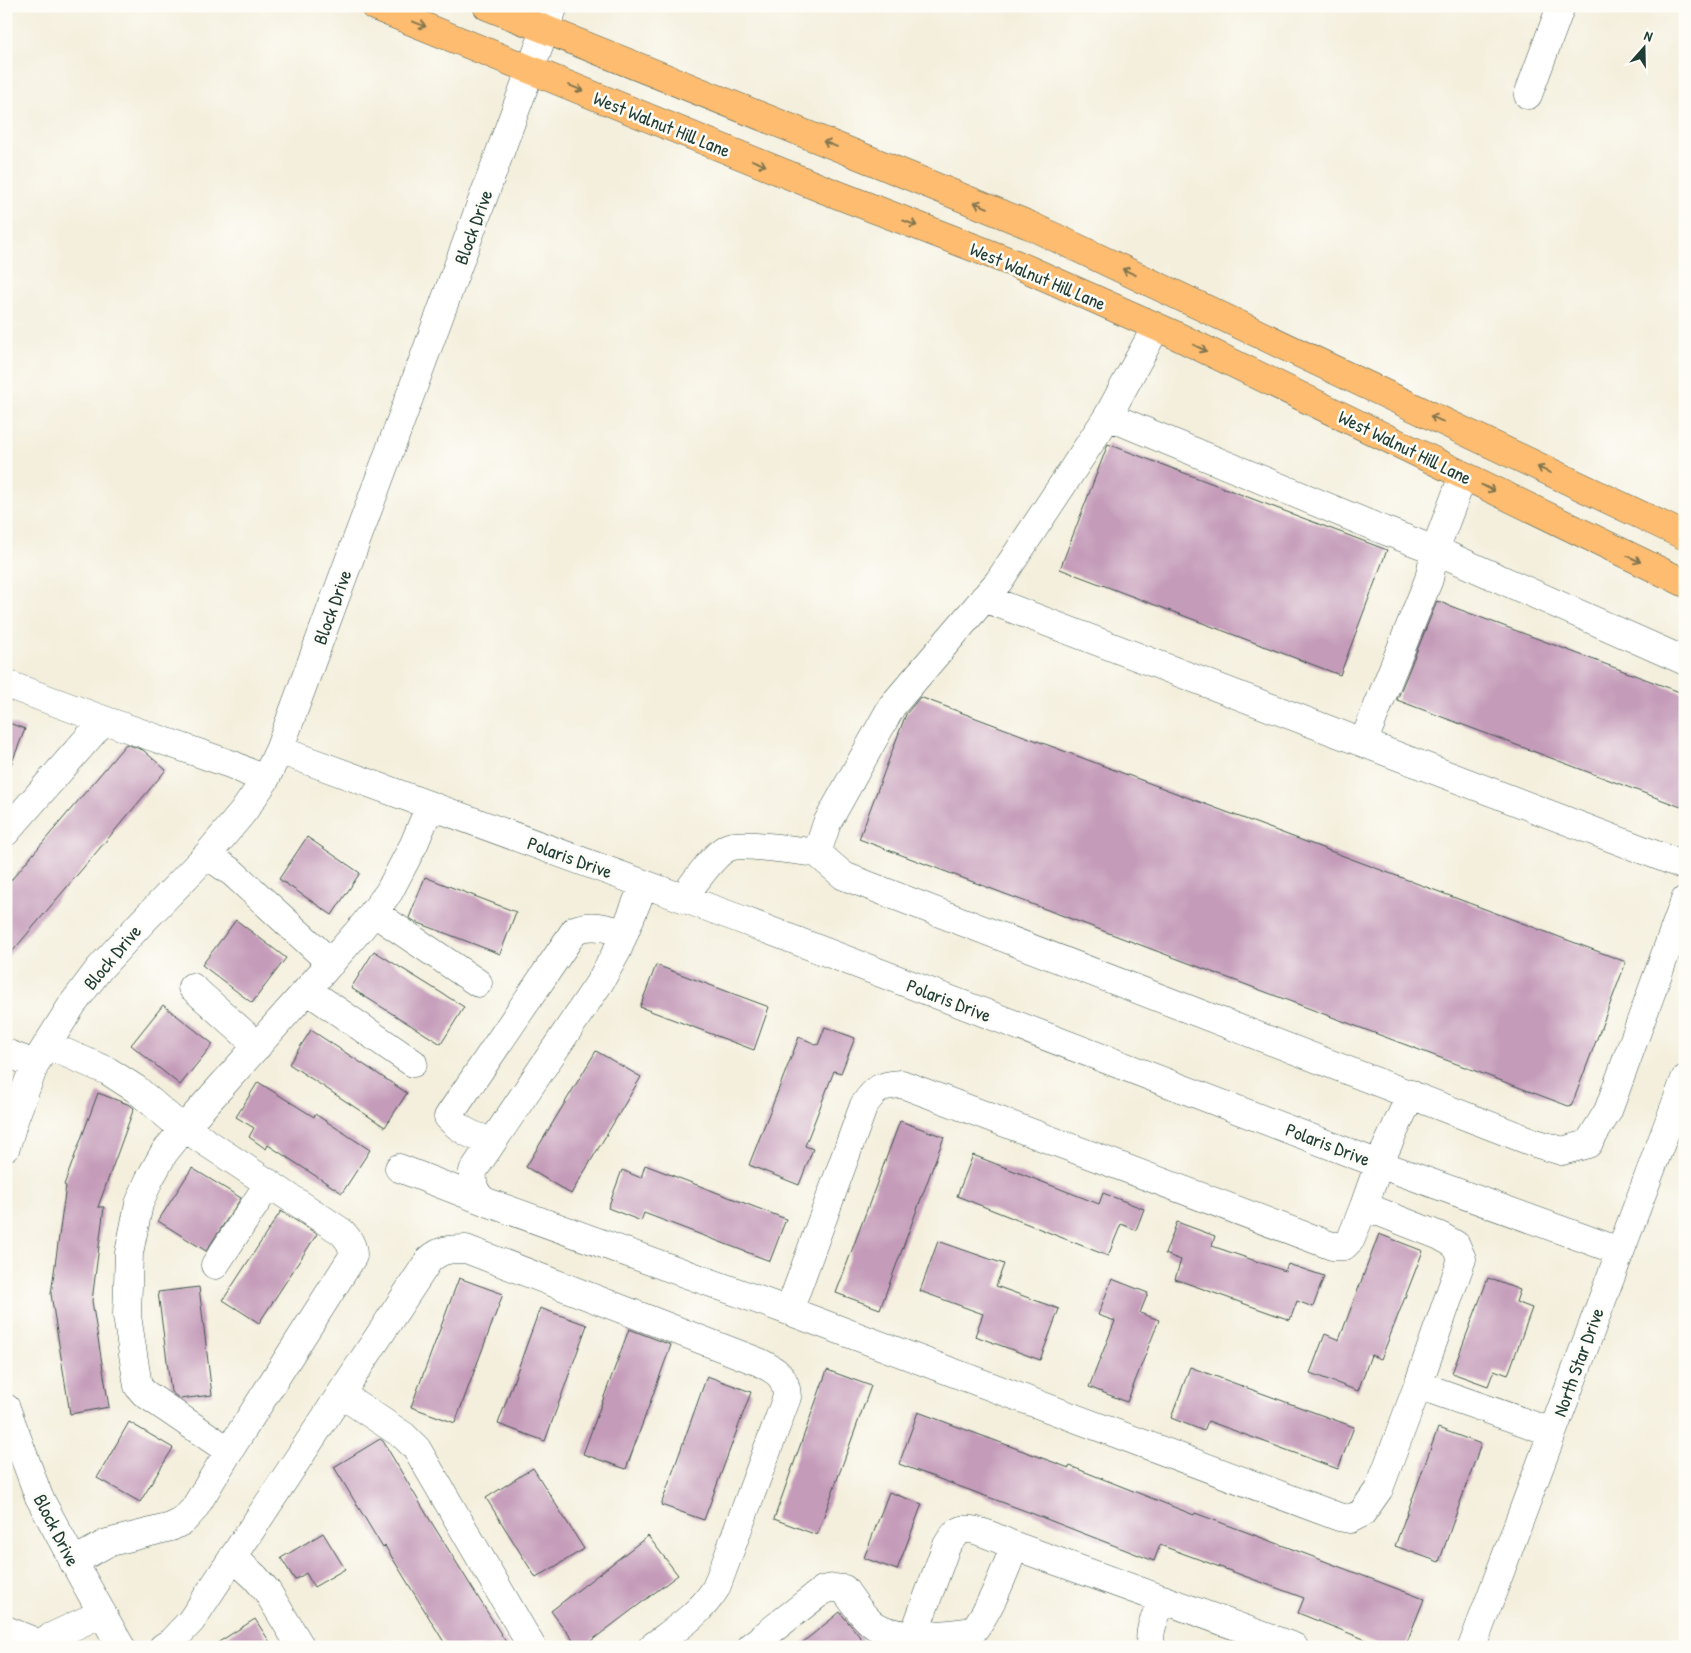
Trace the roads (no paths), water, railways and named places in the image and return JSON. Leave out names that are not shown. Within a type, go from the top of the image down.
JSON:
[{"type":"main road","name":"West Walnut Hill Lane","points":[[374,6],[823,189],[1016,264],[1156,327],[1685,583]]},
{"type":"main road","name":"West Walnut Hill Lane","points":[[487,6],[550,18],[875,162],[1029,225],[1685,536]]},
{"type":"main road","points":[[1156,327],[1173,293]]},
{"type":"main road","points":[[1463,476],[1481,440]]},
{"type":"street","points":[[1528,94],[1561,6]]},
{"type":"street","name":"Block Drive","points":[[6,1147],[14,1120],[41,1054],[72,1006],[100,970],[143,921],[207,856],[243,812],[264,780],[279,750],[550,18]]},
{"type":"street","points":[[817,853],[827,822],[892,706],[999,581],[1108,416],[1156,327]]},
{"type":"street","points":[[1108,416],[1382,530],[1435,550],[1685,661]]},
{"type":"street","points":[[1363,743],[1429,579],[1435,550],[1463,476]]},
{"type":"street","points":[[984,598],[1685,866]]},
{"type":"street","points":[[6,684],[234,765],[264,780]]},
{"type":"street","points":[[6,832],[104,720]]},
{"type":"street","name":"Polaris Drive","points":[[279,750],[683,898],[1379,1164],[1619,1251]]},
{"type":"street","points":[[229,1451],[144,1393],[138,1386],[127,1316],[129,1253],[139,1204],[149,1180],[164,1153],[184,1127],[331,963],[389,892],[414,844],[430,806]]},
{"type":"street","points":[[683,898],[710,862],[728,847],[744,846],[817,853],[844,876],[1535,1143],[1562,1151],[1588,1144],[1608,1111],[1685,900]]},
{"type":"street","points":[[207,856],[233,872],[331,963]]},
{"type":"street","points":[[484,1201],[476,1194],[472,1183],[473,1171],[600,982],[624,933],[644,884]]},
{"type":"street","points":[[374,912],[478,983]]},
{"type":"street","points":[[492,1141],[464,1132],[448,1117],[575,930],[585,925],[624,933]]},
{"type":"street","points":[[192,987],[258,1046]]},
{"type":"street","points":[[307,990],[413,1062]]},
{"type":"street","points":[[6,1053],[41,1054],[108,1071],[136,1089],[171,1119],[342,1232],[353,1247],[353,1256],[194,1509],[183,1521],[171,1527],[107,1543],[73,1562]]},
{"type":"street","name":"North Star Drive","points":[[1472,1647],[1685,1079]]},
{"type":"street","points":[[789,1311],[864,1105],[879,1087],[889,1084],[902,1084],[1332,1246],[1344,1246],[1351,1239],[1379,1164],[1410,1094]]},
{"type":"street","points":[[399,1168],[484,1201],[789,1311],[1339,1517],[1350,1519],[1362,1513],[1379,1489],[1462,1259],[1456,1245],[1440,1236],[1364,1206]]},
{"type":"street","points":[[215,1265],[269,1183]]},
{"type":"street","points":[[163,1647],[171,1642],[191,1621],[429,1260],[438,1252],[448,1249],[466,1249],[773,1369],[783,1378],[787,1388],[787,1398],[716,1588],[707,1603],[693,1616],[652,1647]]},
{"type":"street","points":[[1418,1385],[1552,1432]]},
{"type":"street","points":[[341,1394],[398,1431],[417,1448],[532,1647]]},
{"type":"street","name":"Block Drive","points":[[6,1408],[39,1497],[121,1647]]},
{"type":"street","points":[[914,1634],[946,1546],[954,1534],[963,1529],[972,1529],[1282,1645]]},
{"type":"street","points":[[750,1647],[823,1590],[834,1588],[844,1589],[857,1608],[876,1627],[902,1634],[943,1635],[973,1631],[984,1616],[997,1592],[1015,1546]]},
{"type":"street","points":[[233,1557],[267,1591],[301,1647]]},
{"type":"street","points":[[1152,1647],[1149,1640],[1151,1629],[1163,1599]]},
{"type":"street","points":[[6,1630],[42,1646],[51,1637],[102,1613]]}]
